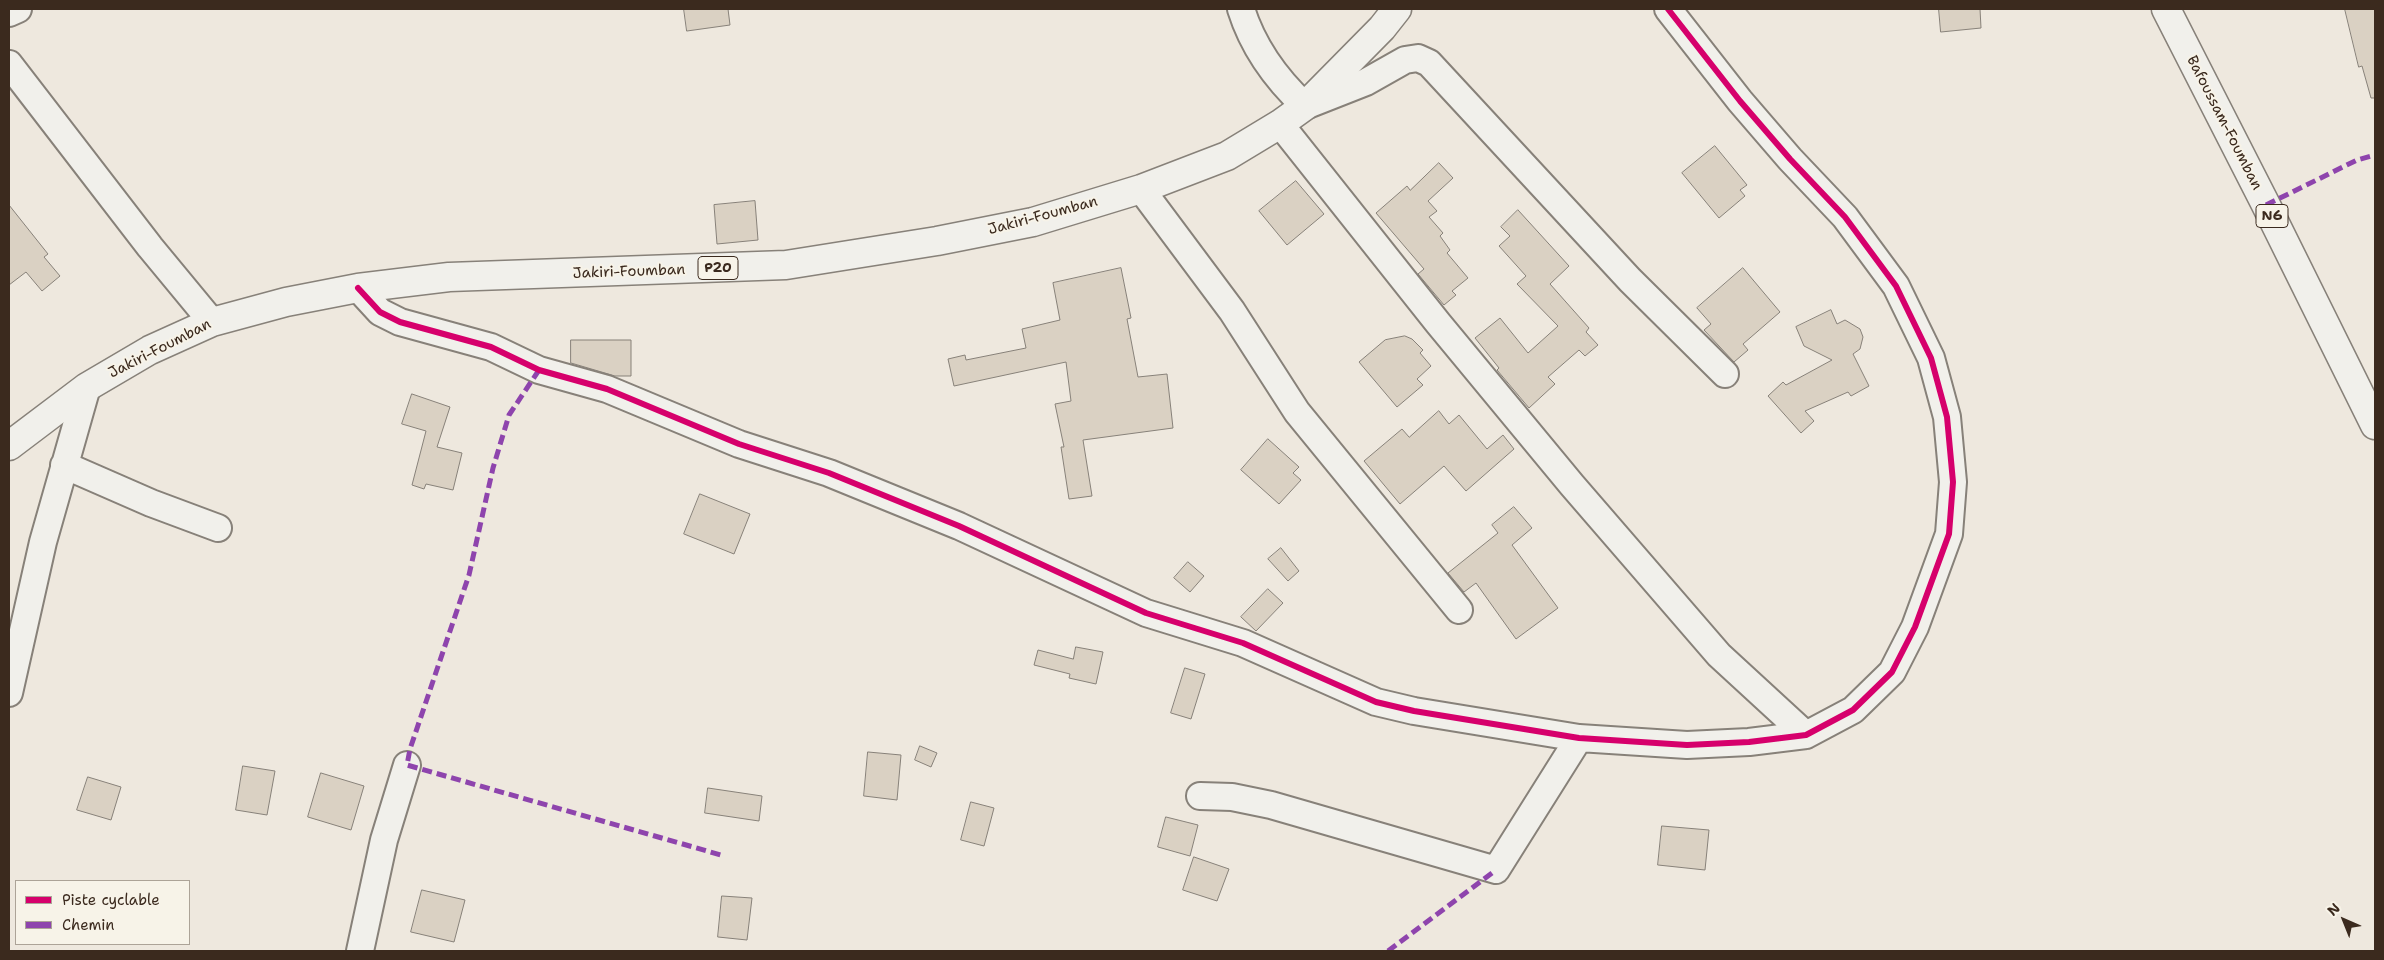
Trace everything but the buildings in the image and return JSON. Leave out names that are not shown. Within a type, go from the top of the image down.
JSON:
[{"type":"main road","name":"Jakiri-Foumban","points":[[9,446],[87,387],[150,350],[212,322],[286,302],[358,288],[449,278],[786,265],[937,241],[1033,222],[1141,189],[1227,156],[1280,124],[1305,106],[1382,28],[1397,9]]},
{"type":"main road","name":"Bafoussam-Foumban","points":[[2166,9],[2375,425]]},
{"type":"street","points":[[9,13],[18,9]]},
{"type":"street","points":[[1240,9],[1249,33],[1263,56],[1286,88],[1305,106],[1366,82],[1405,60],[1418,58],[1429,63],[1630,280],[1725,374]]},
{"type":"street","points":[[358,288],[380,312],[400,322],[491,347],[539,370],[607,389],[739,444],[829,472],[959,526],[1146,613],[1243,643],[1376,702],[1414,711],[1579,738],[1687,745],[1749,742],[1806,735],[1853,710],[1879,685],[1892,672],[1915,627],[1949,534],[1952,482],[1947,417],[1931,358],[1896,286],[1845,217],[1790,159],[1740,101],[1668,9]]},
{"type":"street","points":[[9,64],[150,247],[212,322]]},
{"type":"street","points":[[1280,124],[1438,323],[1572,485],[1719,655],[1806,735]]},
{"type":"street","points":[[1141,189],[1232,311],[1297,412],[1459,610]]},
{"type":"street","points":[[9,692],[43,542],[87,387]]},
{"type":"street","points":[[64,465],[151,503],[218,528]]},
{"type":"street","points":[[1200,796],[1232,797],[1271,805],[1496,870],[1579,738]]},
{"type":"street","points":[[360,951],[384,840],[407,765]]},
{"type":"marked path","points":[[2266,205],[2357,160],[2375,155]]},
{"type":"marked path","points":[[539,370],[509,415],[493,468],[469,575],[410,749],[407,765],[721,855]]},
{"type":"marked path","points":[[1388,951],[1496,870]]},
{"type":"cycle path","points":[[358,288],[380,312],[400,322],[491,347],[539,370],[607,389],[739,444],[829,473],[959,526],[1146,613],[1243,643],[1376,702],[1414,711],[1579,738],[1687,745],[1749,742],[1806,735],[1853,710],[1892,672],[1915,627],[1949,534],[1953,482],[1947,417],[1931,358],[1896,286],[1845,217],[1790,159],[1740,101],[1668,9]]}]
